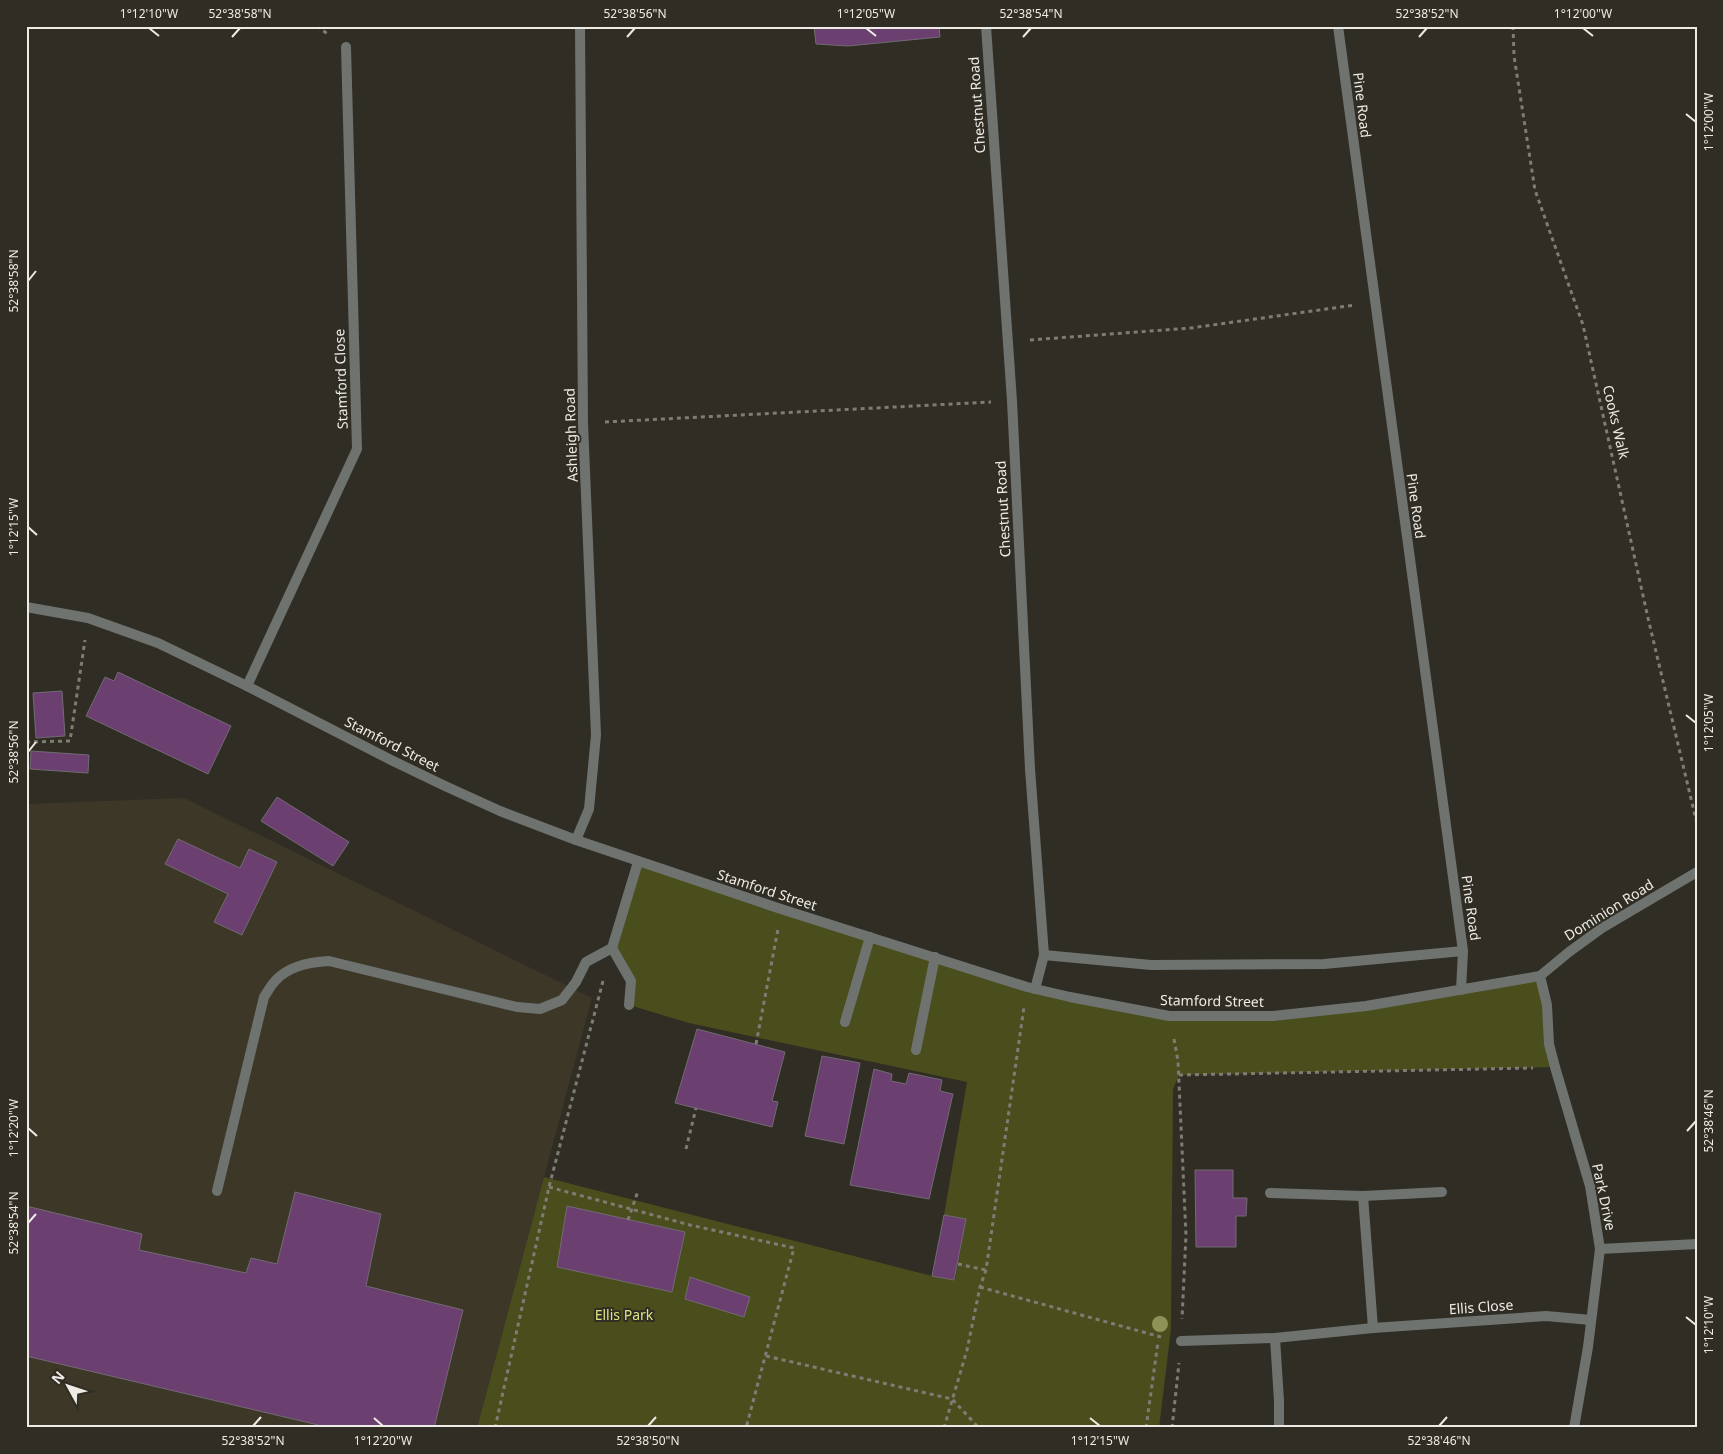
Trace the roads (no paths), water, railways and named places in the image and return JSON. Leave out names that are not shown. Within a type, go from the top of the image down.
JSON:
[{"type":"street","name":"Ashleigh Road","points":[[576,840],[589,809],[596,735],[583,423],[580,26]]},
{"type":"street","name":"Chestnut Road","points":[[986,26],[1012,402],[1030,769],[1044,955],[1031,988]]},
{"type":"street","name":"Pine Road","points":[[1338,26],[1463,951],[1461,990]]},
{"type":"street","name":"Stamford Close","points":[[247,686],[357,449],[346,47]]},
{"type":"street","name":"Stamford Street","points":[[26,608],[88,618],[158,643],[437,783],[500,811],[576,840],[781,909],[1031,988],[1169,1016],[1273,1016],[1366,1006],[1540,976]]},
{"type":"street","points":[[217,1191],[264,996],[276,979],[293,968],[312,962],[329,961],[517,1008],[540,1009],[562,1000],[576,982],[586,962],[612,948],[638,862]]},
{"type":"street","name":"Dominion Road","points":[[1540,976],[1568,952],[1602,928],[1697,872]]},
{"type":"street","points":[[845,1022],[870,937]]},
{"type":"street","points":[[612,948],[631,981],[628,1005]]},
{"type":"street","points":[[1044,955],[1151,965],[1324,964],[1463,951]]},
{"type":"street","points":[[916,1050],[935,957]]},
{"type":"street","name":"Park Drive","points":[[1540,976],[1547,1006],[1554,1067],[1590,1186],[1600,1249],[1574,1428]]},
{"type":"street","points":[[1270,1193],[1363,1196],[1442,1192]]},
{"type":"street","points":[[1363,1196],[1373,1328]]},
{"type":"street","points":[[1600,1249],[1697,1244]]},
{"type":"street","name":"Ellis Close","points":[[1181,1341],[1275,1338],[1373,1328],[1546,1316],[1591,1320]]},
{"type":"street","points":[[1275,1338],[1279,1428]]},
{"type":"park label","name":"Ellis Park","points":[[624,1315]]}]
